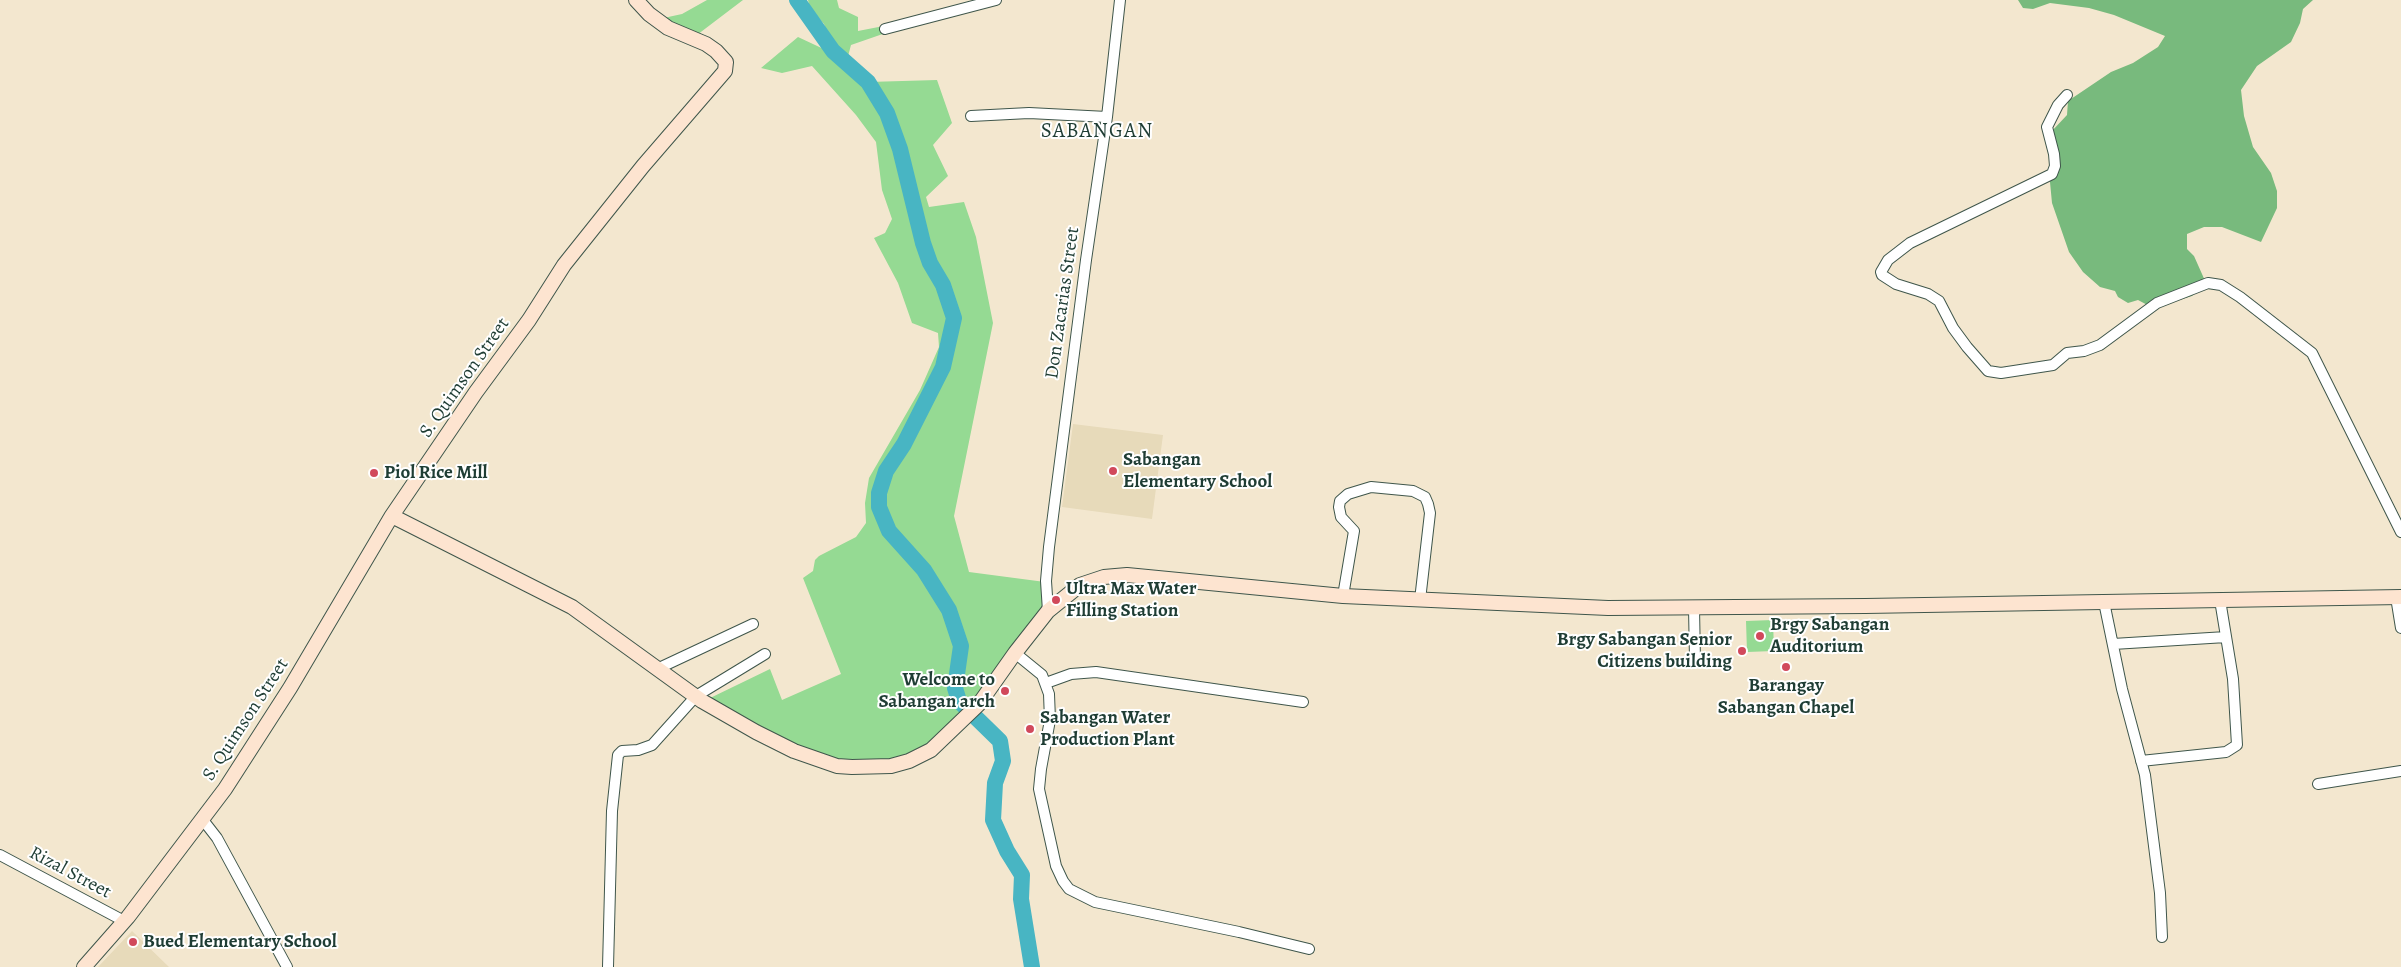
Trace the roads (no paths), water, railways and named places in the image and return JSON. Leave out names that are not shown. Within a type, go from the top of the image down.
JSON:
[{"type":"street","name":"S. Quimson Street","points":[[84,967],[124,921],[202,820],[290,688],[392,516],[570,258],[642,166],[725,71],[726,62],[716,51],[706,44],[668,28],[649,14],[636,0]]},
{"type":"street","points":[[885,29],[996,0]]},
{"type":"street","name":"Don Zacarias Street","points":[[1048,611],[1046,581],[1049,547],[1086,260],[1107,117],[1120,0]]},
{"type":"street","points":[[2067,95],[2058,105],[2047,127],[2055,166],[2052,174],[1910,243],[1888,260],[1881,272],[1882,275],[1896,284],[1928,294],[1939,301],[1953,328],[1967,348],[1988,371],[2000,373],[2053,365],[2067,353],[2084,351],[2100,345],[2157,303],[2208,282],[2221,285],[2240,297],[2312,353],[2401,532]]},
{"type":"street","points":[[971,116],[1029,113],[1107,117]]},
{"type":"street","points":[[1343,596],[1354,531],[1342,517],[1339,507],[1340,501],[1348,494],[1370,487],[1413,491],[1425,497],[1430,513],[1420,600]]},
{"type":"street","points":[[392,516],[572,607],[656,669],[696,696],[756,732],[794,751],[836,766],[852,767],[884,767],[921,756],[939,744],[974,709],[1048,611],[1080,585],[1096,578],[1117,575],[1343,596],[1608,608],[2398,597],[2401,628]]},
{"type":"street","points":[[2141,761],[2226,752],[2237,745],[2233,679],[2220,600]]},
{"type":"street","points":[[2104,602],[2141,761],[2160,893],[2162,937]]},
{"type":"street","points":[[1694,608],[1695,660]]},
{"type":"street","points":[[656,669],[753,624]]},
{"type":"street","points":[[2113,644],[2226,637]]},
{"type":"street","points":[[1015,653],[1037,669],[1046,683],[1049,694],[1050,720],[1040,769],[1039,788],[1056,866],[1069,890],[1095,902],[1239,932],[1309,949]]},
{"type":"street","points":[[608,967],[612,811],[618,755],[622,751],[638,750],[652,745],[696,696],[765,654]]},
{"type":"street","points":[[1046,683],[1071,674],[1096,672],[1303,702]]},
{"type":"street","points":[[2318,784],[2401,771]]},
{"type":"street","points":[[202,820],[217,838],[287,967]]},
{"type":"street","name":"Rizal Street","points":[[0,855],[124,921]]},
{"type":"waterway","points":[[797,0],[833,51],[868,82],[887,113],[900,149],[923,243],[930,263],[943,285],[954,318],[943,367],[904,444],[886,471],[879,493],[879,507],[889,531],[924,570],[949,610],[961,646],[955,688],[959,701],[1000,741],[1003,761],[995,783],[993,820],[1007,851],[1022,875],[1021,899],[1032,967]]},
{"type":"place","name":"Sabangan Elementary School","points":[[1113,471]]},
{"type":"place","name":"Piol Rice Mill","points":[[374,473]]},
{"type":"place","name":"Ultra Max Water Filling Station","points":[[1056,600]]},
{"type":"place","name":"Brgy Sabangan Auditorium","points":[[1760,636]]},
{"type":"place","name":"Brgy Sabangan Senior Citizens building","points":[[1742,651]]},
{"type":"place","name":"Barangay Sabangan Chapel","points":[[1786,667]]},
{"type":"place","name":"Welcome to Sabangan arch","points":[[1005,691]]},
{"type":"place","name":"Sabangan Water Production Plant","points":[[1030,729]]},
{"type":"place","name":"Bued Elementary School","points":[[133,942]]},
{"type":"district","name":"SABANGAN","points":[[1097,132]]}]
